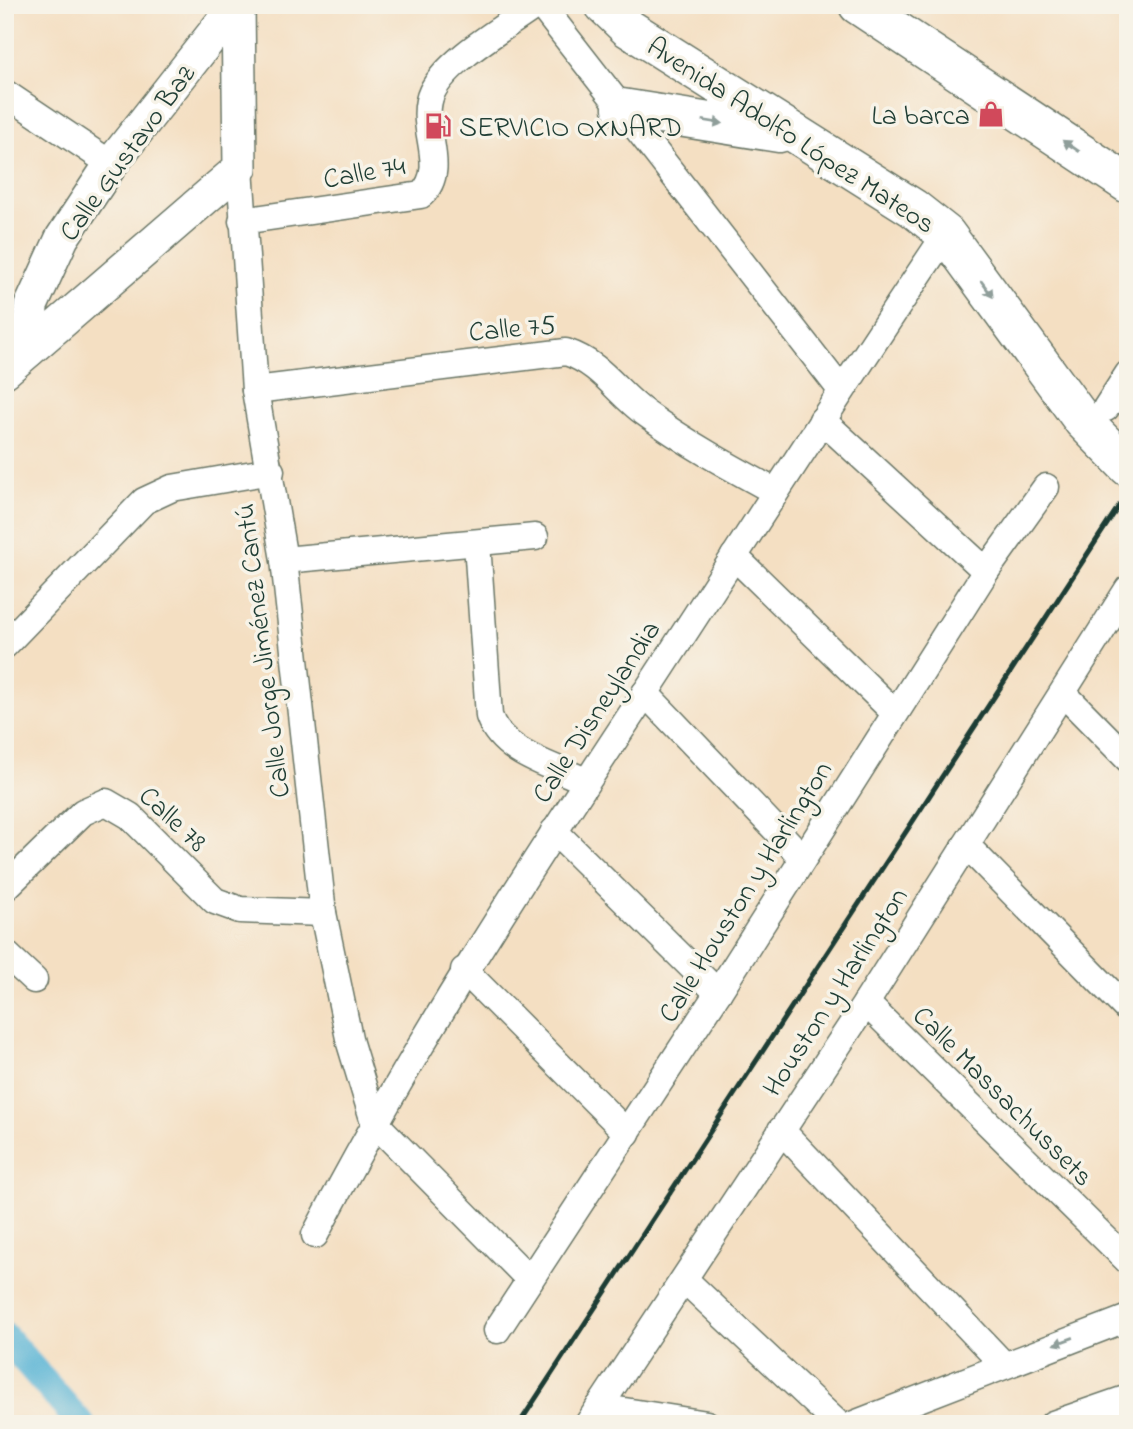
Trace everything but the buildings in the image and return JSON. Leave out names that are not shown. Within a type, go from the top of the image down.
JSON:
[{"type":"main road","name":"Avenida Adolfo López Mateos","points":[[604,5],[628,28],[912,208],[946,234],[1083,421],[1128,467]]},
{"type":"main road","points":[[859,5],[1128,184]]},
{"type":"main road","points":[[622,108],[794,135]]},
{"type":"street","name":"Calle Gustavo Baz","points":[[13,351],[47,266],[62,238],[111,164],[237,5]]},
{"type":"street","points":[[237,5],[240,168]]},
{"type":"street","name":"Calle 74","points":[[242,221],[421,195],[430,186],[434,173],[427,119],[432,93],[446,72],[536,5]]},
{"type":"street","points":[[541,5],[841,390]]},
{"type":"street","points":[[5,93],[111,164]]},
{"type":"street","name":"Calle Gustavo Baz","points":[[13,351],[240,168]]},
{"type":"street","name":"Calle Jorge Jiménez Cantú","points":[[240,168],[256,390],[284,560],[323,914],[350,1044],[374,1122]]},
{"type":"street","name":"Calle Disneylandia","points":[[315,1235],[374,1122],[464,970],[774,491],[946,234]]},
{"type":"street","name":"Calle 75","points":[[256,390],[566,352],[588,359],[643,412],[695,447],[774,491]]},
{"type":"street","points":[[1107,408],[1128,374]]},
{"type":"street","points":[[822,420],[986,571]]},
{"type":"street","points":[[5,645],[144,501],[172,488],[271,471]]},
{"type":"street","name":"Calle Houston y Harlington","points":[[497,1330],[718,993],[986,571],[1046,487]]},
{"type":"street","points":[[284,560],[535,537]]},
{"type":"street","points":[[477,543],[489,716],[494,731],[505,744],[585,781]]},
{"type":"street","points":[[734,556],[895,713]]},
{"type":"street","name":"Houston y Harlington","points":[[594,1415],[866,1003],[1128,589]]},
{"type":"street","points":[[645,693],[802,857]]},
{"type":"street","points":[[1063,693],[1128,759]]},
{"type":"street","name":"Calle 78","points":[[5,888],[83,812],[106,802],[130,816],[215,901],[240,910],[323,914]]},
{"type":"street","points":[[554,831],[718,993]]},
{"type":"street","points":[[966,845],[1128,1010]]},
{"type":"street","points":[[5,953],[34,979]]},
{"type":"street","points":[[464,970],[627,1133]]},
{"type":"street","name":"Calle Massachussets","points":[[866,1003],[1128,1261]]},
{"type":"street","points":[[374,1122],[530,1280]]},
{"type":"street","points":[[781,1130],[1003,1364]]},
{"type":"street","points":[[685,1280],[838,1424]]},
{"type":"street","points":[[853,1424],[1128,1318]]},
{"type":"street","points":[[1067,1422],[1128,1398]]},
{"type":"street","points":[[594,1415],[707,1424]]},
{"type":"waterway","points":[[5,1337],[81,1424]]},
{"type":"railway","points":[[519,1424],[1128,492]]},
{"type":"place","name":"La barca","points":[[991,114]]},
{"type":"place","name":"SERVICIO OXNARD","points":[[438,126]]}]
